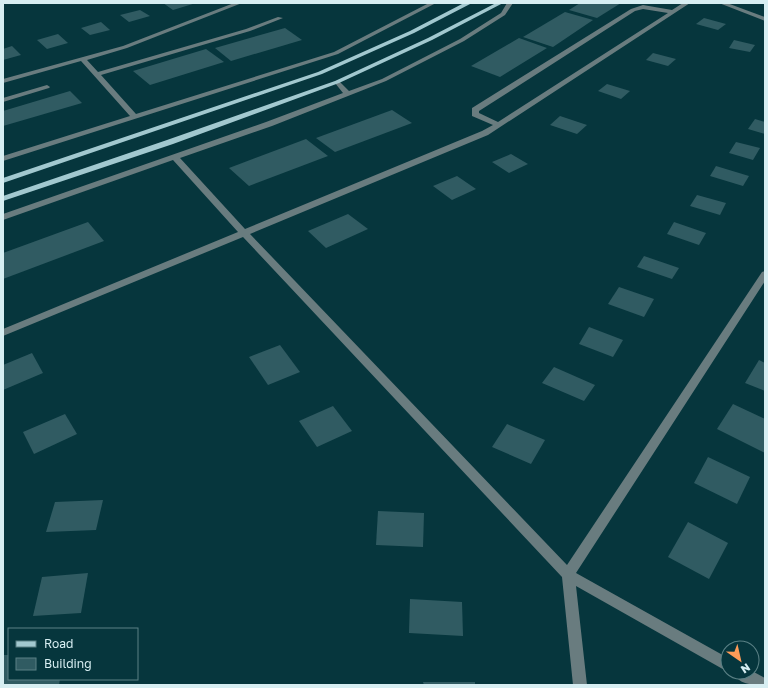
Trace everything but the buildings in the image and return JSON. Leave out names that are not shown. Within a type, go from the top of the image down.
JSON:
[{"type":"main road","points":[[3,181],[157,130],[320,73],[412,32],[469,3]]},
{"type":"main road","points":[[3,199],[170,142],[337,82],[430,39],[500,3]]},
{"type":"street","points":[[3,81],[125,47],[239,3]]},
{"type":"street","points":[[3,159],[336,53],[433,3]]},
{"type":"street","points":[[3,217],[384,80],[462,40],[503,14],[510,3]]},
{"type":"street","points":[[3,333],[245,234],[485,133],[687,3]]},
{"type":"street","points":[[722,3],[765,19]]},
{"type":"street","points":[[499,125],[475,114],[475,110],[633,10],[643,6],[672,12]]},
{"type":"street","points":[[97,74],[248,30],[280,18]]},
{"type":"street","points":[[83,59],[134,117]]},
{"type":"street","points":[[337,82],[348,94]]},
{"type":"street","points":[[3,100],[47,88]]},
{"type":"street","points":[[174,156],[245,234],[568,575],[720,660]]},
{"type":"street","points":[[580,685],[568,575],[765,274]]},
{"type":"street","points":[[754,680],[763,685]]}]
